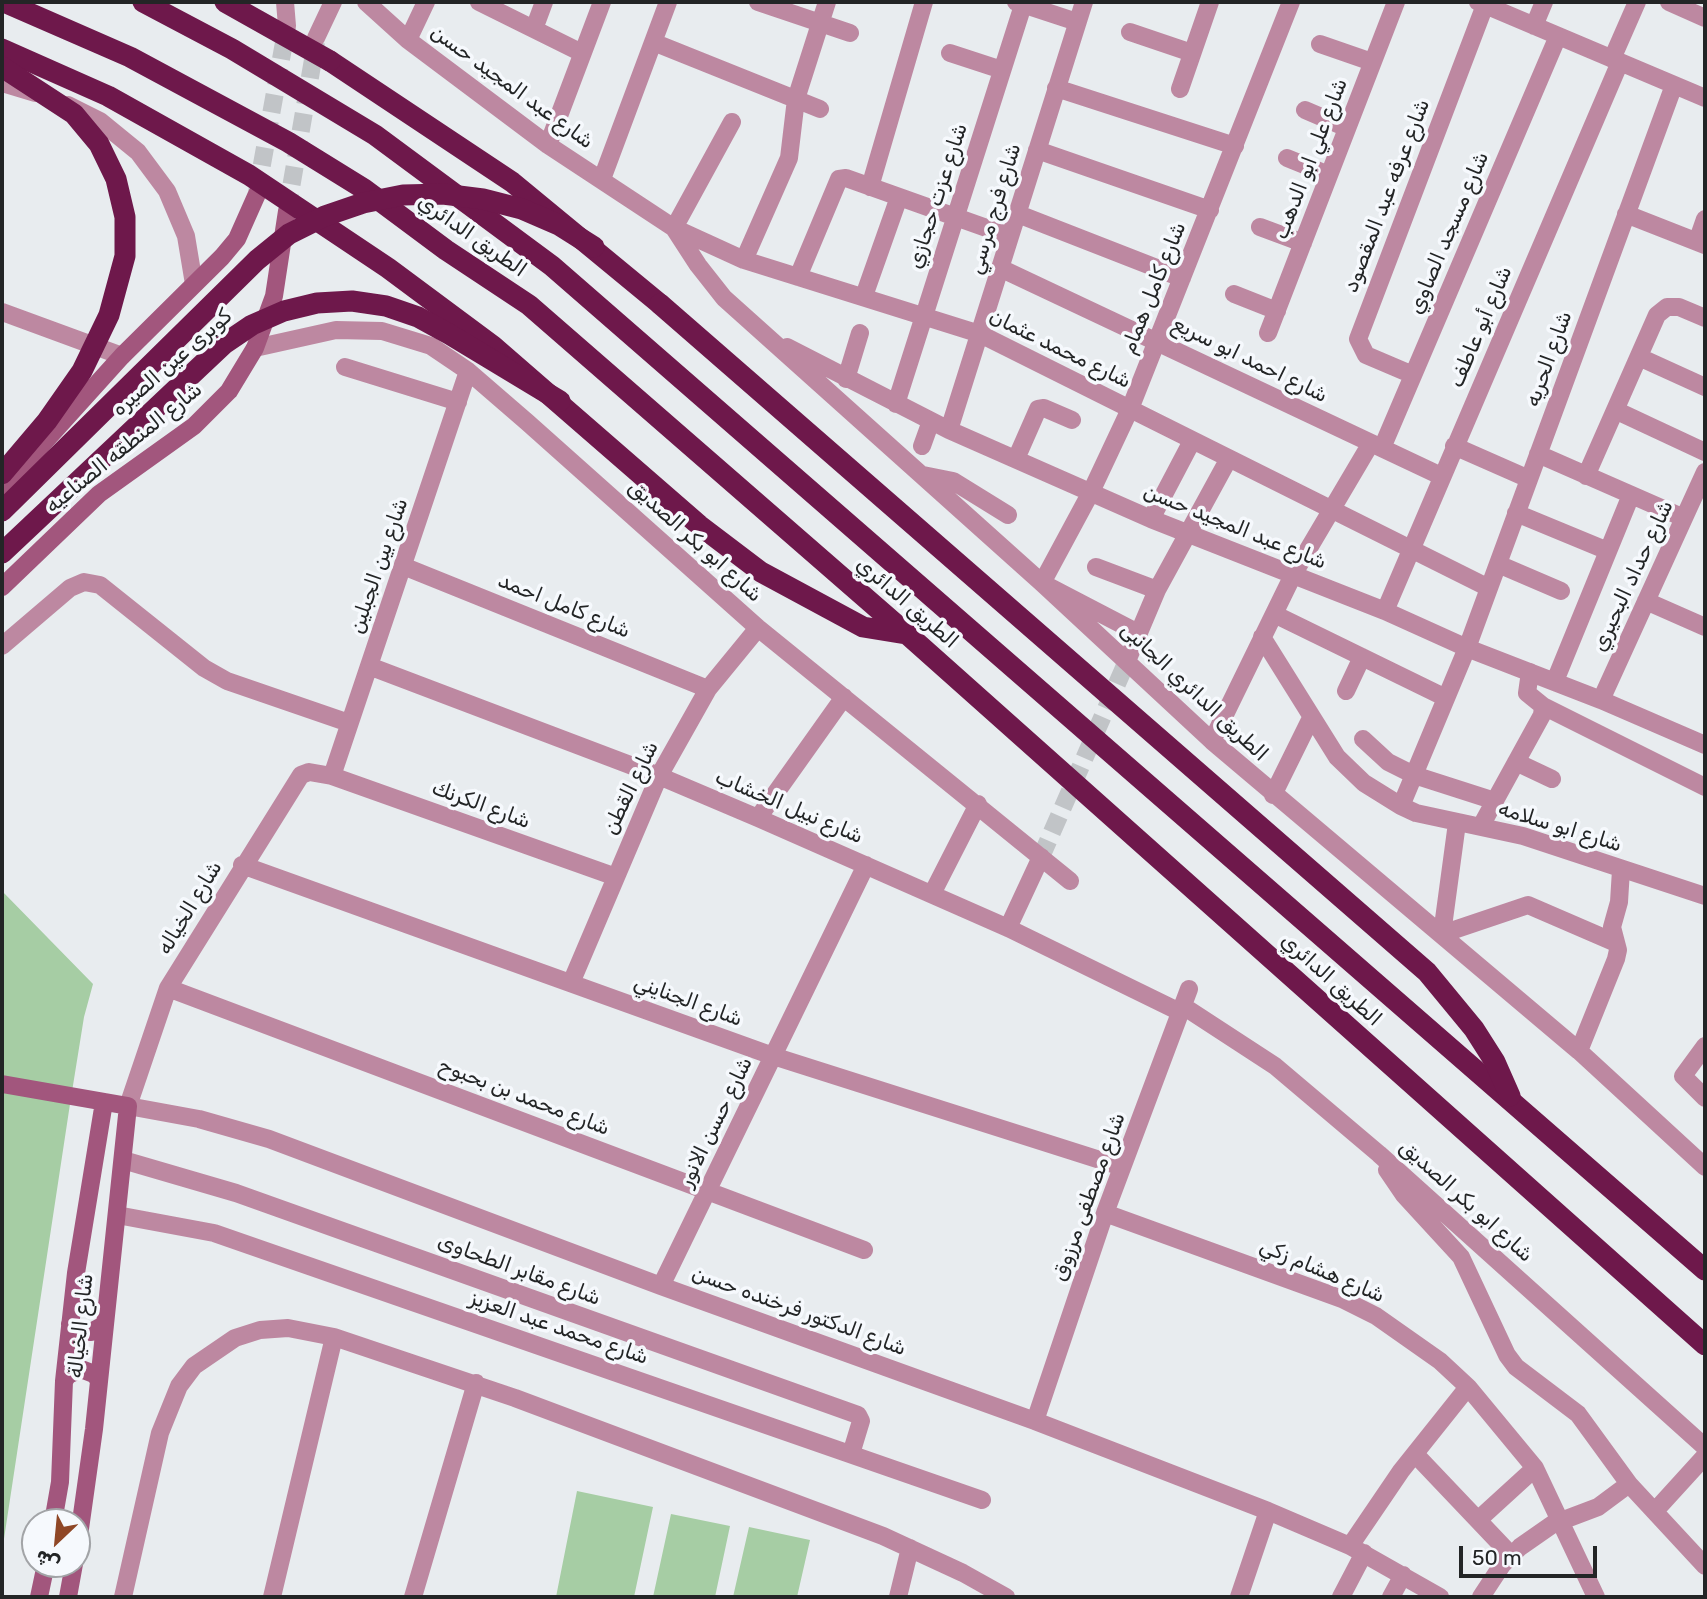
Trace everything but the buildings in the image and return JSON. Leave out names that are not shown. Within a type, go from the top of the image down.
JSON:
[{"type":"highway","name":"الطريق الدائري","points":[[4,2],[130,57],[229,108],[364,189],[446,250],[529,305],[907,634],[1705,1345]]},
{"type":"highway","name":"الطريق الدائري","points":[[142,2],[232,49],[375,135],[552,266],[1510,1096],[1705,1270]]},
{"type":"highway","points":[[225,2],[330,61],[422,119],[512,182],[594,247],[1427,972],[1474,1028],[1495,1062],[1510,1096]]},
{"type":"highway","points":[[2,49],[108,96],[249,176],[441,306],[560,401],[699,525],[761,572],[828,611],[863,627],[907,634]]},
{"type":"highway","points":[[2,67],[74,114],[99,144],[116,179],[125,217],[125,256],[109,315],[82,371],[47,421],[2,474]]},
{"type":"highway","points":[[2,511],[257,260],[289,234],[325,216],[363,203],[402,195],[443,194],[483,199],[522,209],[559,225],[594,247]]},
{"type":"highway","name":"كوبرى عين الصيره","points":[[2,553],[224,344],[252,325],[284,311],[317,303],[352,301],[386,306],[418,317],[560,401]]},
{"type":"street","points":[[285,2],[287,26]]},
{"type":"street","points":[[316,38],[333,2]]},
{"type":"street","name":"شارع عبد المجيد حسن","points":[[366,2],[408,40],[548,145],[602,179]]},
{"type":"street","points":[[408,40],[426,2]]},
{"type":"street","points":[[479,2],[582,54]]},
{"type":"street","points":[[534,29],[544,2]]},
{"type":"street","points":[[548,145],[602,2]]},
{"type":"street","points":[[602,179],[668,2]]},
{"type":"street","points":[[758,2],[850,33]]},
{"type":"street","points":[[744,260],[789,158],[796,99],[827,2]]},
{"type":"street","points":[[870,187],[924,2]]},
{"type":"street","name":"شارع فرج مرسي","points":[[949,430],[1084,2]]},
{"type":"street","points":[[1180,89],[1210,2]]},
{"type":"street","name":"شارع كامل همام","points":[[1042,583],[1091,492],[1130,409],[1291,2]]},
{"type":"street","name":"شارع علي ابو الدهب","points":[[1268,333],[1396,2]]},
{"type":"street","points":[[1534,26],[1544,2]]},
{"type":"street","name":"شارع أبو عاطف","points":[[1385,611],[1616,61],[1637,2]]},
{"type":"street","points":[[1669,2],[1705,18]]},
{"type":"street","points":[[1021,3],[1077,22]]},
{"type":"street","name":"شارع عزت حجازي","points":[[896,404],[1021,3]]},
{"type":"street","points":[[1481,3],[1705,99]]},
{"type":"street","name":"شارع عرفه عبد المقصود","points":[[1413,375],[1366,355],[1358,339],[1481,3]]},
{"type":"street","points":[[1130,32],[1192,53]]},
{"type":"street","name":"شارع مسجد الصاوي","points":[[1293,575],[1376,446],[1413,375],[1558,36]]},
{"type":"street","points":[[653,42],[820,109]]},
{"type":"street","points":[[1320,44],[1372,62]]},
{"type":"street","points":[[950,53],[1002,70]]},
{"type":"street","points":[[2,83],[58,100],[100,121],[138,152],[167,191],[186,236],[194,284]]},
{"type":"street","name":"شارع الحريه","points":[[1467,648],[1674,85]]},
{"type":"street","points":[[1056,88],[1235,146]]},
{"type":"street","points":[[1305,110],[1347,128]]},
{"type":"street","points":[[674,228],[732,122]]},
{"type":"street","points":[[1037,150],[1210,210]]},
{"type":"street","points":[[1287,158],[1329,176]]},
{"type":"street","points":[[798,277],[835,184],[846,178],[1009,236]]},
{"type":"street","name":"شارع محمد عثمان","points":[[602,179],[674,228],[744,260],[980,334],[1489,588]]},
{"type":"street","points":[[2,489],[122,356],[237,239],[257,194]]},
{"type":"street","points":[[864,296],[898,197]]},
{"type":"street","name":"شارع المنطقه الصناعيه","points":[[2,587],[99,494],[213,409],[229,391],[256,348],[274,296],[287,211]]},
{"type":"street","points":[[1017,214],[1182,278]]},
{"type":"street","points":[[1626,214],[1701,243],[1705,219]]},
{"type":"street","points":[[1260,227],[1303,243]]},
{"type":"street","name":"الطريق الدائري الجانبى","points":[[674,228],[724,298],[757,331],[923,475],[1273,795],[1579,1051],[1705,1167]]},
{"type":"street","name":"شارع احمد ابو سريع","points":[[1000,268],[1441,476]]},
{"type":"street","points":[[1234,294],[1277,311]]},
{"type":"street","points":[[1586,475],[1657,315],[1667,307],[1679,307],[1705,318]]},
{"type":"street","points":[[2,312],[122,356]]},
{"type":"street","name":"شارع ابو بكر الصديق","points":[[256,348],[336,330],[383,331],[431,346],[468,372],[758,628],[1070,881]]},
{"type":"street","name":"شارع عبد المجيد حسن","points":[[757,331],[949,430],[1151,519],[1385,611],[1467,648],[1555,681],[1705,744]]},
{"type":"street","points":[[846,379],[860,332]]},
{"type":"street","points":[[1639,357],[1705,387]]},
{"type":"street","points":[[345,367],[458,402]]},
{"type":"street","name":"شارع بين الجبلين","points":[[332,776],[468,372]]},
{"type":"street","points":[[1016,459],[1038,409],[1044,408],[1072,420]]},
{"type":"street","points":[[1615,410],[1705,452]]},
{"type":"street","points":[[922,446],[931,421]]},
{"type":"street","points":[[1151,519],[1192,441]]},
{"type":"street","points":[[1454,446],[1529,479]]},
{"type":"street","points":[[1538,454],[1684,518]]},
{"type":"street","points":[[1127,661],[1157,590],[1228,460]]},
{"type":"street","name":"شارع حداد البحيري","points":[[1601,700],[1705,472]]},
{"type":"street","points":[[923,475],[953,481],[1008,514]]},
{"type":"street","points":[[1555,681],[1631,495]]},
{"type":"street","points":[[1516,513],[1608,551]]},
{"type":"street","points":[[1498,564],[1561,591]]},
{"type":"street","name":"شارع كامل احمد","points":[[403,566],[708,689]]},
{"type":"street","points":[[1097,567],[1157,590]]},
{"type":"street","points":[[1212,741],[1293,575]]},
{"type":"street","points":[[2,646],[70,588],[85,582],[100,584],[204,668],[227,681],[349,723]]},
{"type":"street","points":[[1042,583],[1138,633]]},
{"type":"street","points":[[1646,601],[1705,627]]},
{"type":"street","points":[[1274,614],[1446,698]]},
{"type":"street","name":"شارع القطن","points":[[571,983],[659,776],[708,689],[758,628]]},
{"type":"street","name":"شارع ابو سلامه","points":[[1262,637],[1337,757],[1364,783],[1401,806],[1457,823],[1523,836],[1705,896]]},
{"type":"street","points":[[1401,806],[1467,648]]},
{"type":"street","points":[[1346,691],[1362,657]]},
{"type":"street","name":"شارع نبيل الخشاب","points":[[369,666],[659,776],[1184,1002]]},
{"type":"street","points":[[1530,672],[1527,694],[1543,706],[1705,787]]},
{"type":"street","points":[[758,818],[844,697]]},
{"type":"street","points":[[1481,826],[1542,715],[1543,706]]},
{"type":"street","points":[[1273,795],[1311,718]]},
{"type":"street","points":[[1363,739],[1388,762],[1414,775],[1495,801]]},
{"type":"street","points":[[1516,762],[1552,779]]},
{"type":"street","name":"شارع الخياله","points":[[128,1106],[168,988],[243,865],[301,775],[317,772],[332,776]]},
{"type":"street","name":"شارع الكرنك","points":[[332,776],[616,877]]},
{"type":"street","points":[[932,894],[978,804]]},
{"type":"street","points":[[1457,823],[1442,934],[1528,905],[1616,943]]},
{"type":"street","points":[[1008,928],[1041,857]]},
{"type":"street","name":"شارع الجنايني","points":[[243,865],[773,1056],[1122,1167]]},
{"type":"street","name":"شارع حسن الانور","points":[[661,1286],[866,865]]},
{"type":"street","points":[[1579,1051],[1616,959],[1612,927],[1619,902],[1622,870]]},
{"type":"street","name":"شارع محمد بن بحبوح","points":[[168,988],[864,1250]]},
{"type":"street","name":"شارع ابو بكر الصديق","points":[[1184,1002],[1275,1066],[1379,1154],[1705,1447]]},
{"type":"street","name":"شارع مصطفى مرزوق","points":[[1035,1421],[1105,1213],[1184,1002]]},
{"type":"street","points":[[1705,1046],[1684,1076],[1705,1098]]},
{"type":"street","points":[[2,1084],[128,1106]]},
{"type":"street","name":"شارع الخيالة","points":[[55,1508],[60,1482],[64,1381],[70,1324],[104,1102]]},
{"type":"street","name":"شارع الخيالة","points":[[82,1508],[128,1106]]},
{"type":"street","name":"شارع الدكتور فرخنده حسن","points":[[128,1106],[199,1119],[269,1139],[661,1286],[1035,1421],[1268,1511],[1357,1550],[1440,1597]]},
{"type":"street","points":[[1379,1154],[1396,1185],[1461,1257],[1507,1355],[1516,1367],[1578,1414],[1629,1484],[1705,1566]]},
{"type":"street","name":"شارع مقابر الطحاوى","points":[[123,1160],[236,1193],[858,1415],[861,1421],[851,1454]]},
{"type":"street","name":"شارع هشام زكي","points":[[1105,1213],[1342,1299],[1409,1337],[1468,1387],[1535,1468],[1596,1597]]},
{"type":"street","name":"شارع محمد عبد العزيز","points":[[117,1215],[214,1233],[982,1500]]},
{"type":"street","points":[[70,1324],[91,1332],[104,1325]]},
{"type":"street","points":[[123,1597],[167,1409],[178,1386],[194,1366],[235,1338],[260,1330],[310,1330],[476,1383],[910,1548],[1006,1597]]},
{"type":"street","points":[[272,1597],[334,1337]]},
{"type":"street","points":[[64,1381],[68,1375],[81,1369],[94,1374],[99,1380]]},
{"type":"street","points":[[413,1597],[476,1383]]},
{"type":"street","points":[[1341,1597],[1357,1550],[1415,1454],[1468,1387]]},
{"type":"street","points":[[1415,1454],[1511,1555]]},
{"type":"street","points":[[1655,1511],[1705,1456]]},
{"type":"street","points":[[1478,1520],[1535,1468]]},
{"type":"street","points":[[1481,1597],[1511,1555],[1561,1521],[1598,1507],[1629,1484]]},
{"type":"street","points":[[1239,1597],[1268,1511]]},
{"type":"street","points":[[898,1597],[910,1548]]},
{"type":"street","points":[[1391,1597],[1403,1575]]},
{"type":"street","points":[[38,1597],[43,1578]]},
{"type":"street","points":[[68,1597],[71,1578]]},
{"type":"green space","points":[[2,891],[93,984],[84,1017],[70,1104],[2,1552]]},
{"type":"green space","points":[[577,1491],[653,1507],[634,1597],[556,1597]]},
{"type":"green space","points":[[671,1514],[730,1526],[715,1597],[653,1597]]},
{"type":"green space","points":[[749,1527],[810,1540],[797,1597],[733,1597]]},
{"type":"tunnel","points":[[257,192],[287,26]]},
{"type":"tunnel","points":[[287,211],[316,42]]},
{"type":"tunnel","points":[[1041,857],[1127,661]]}]
